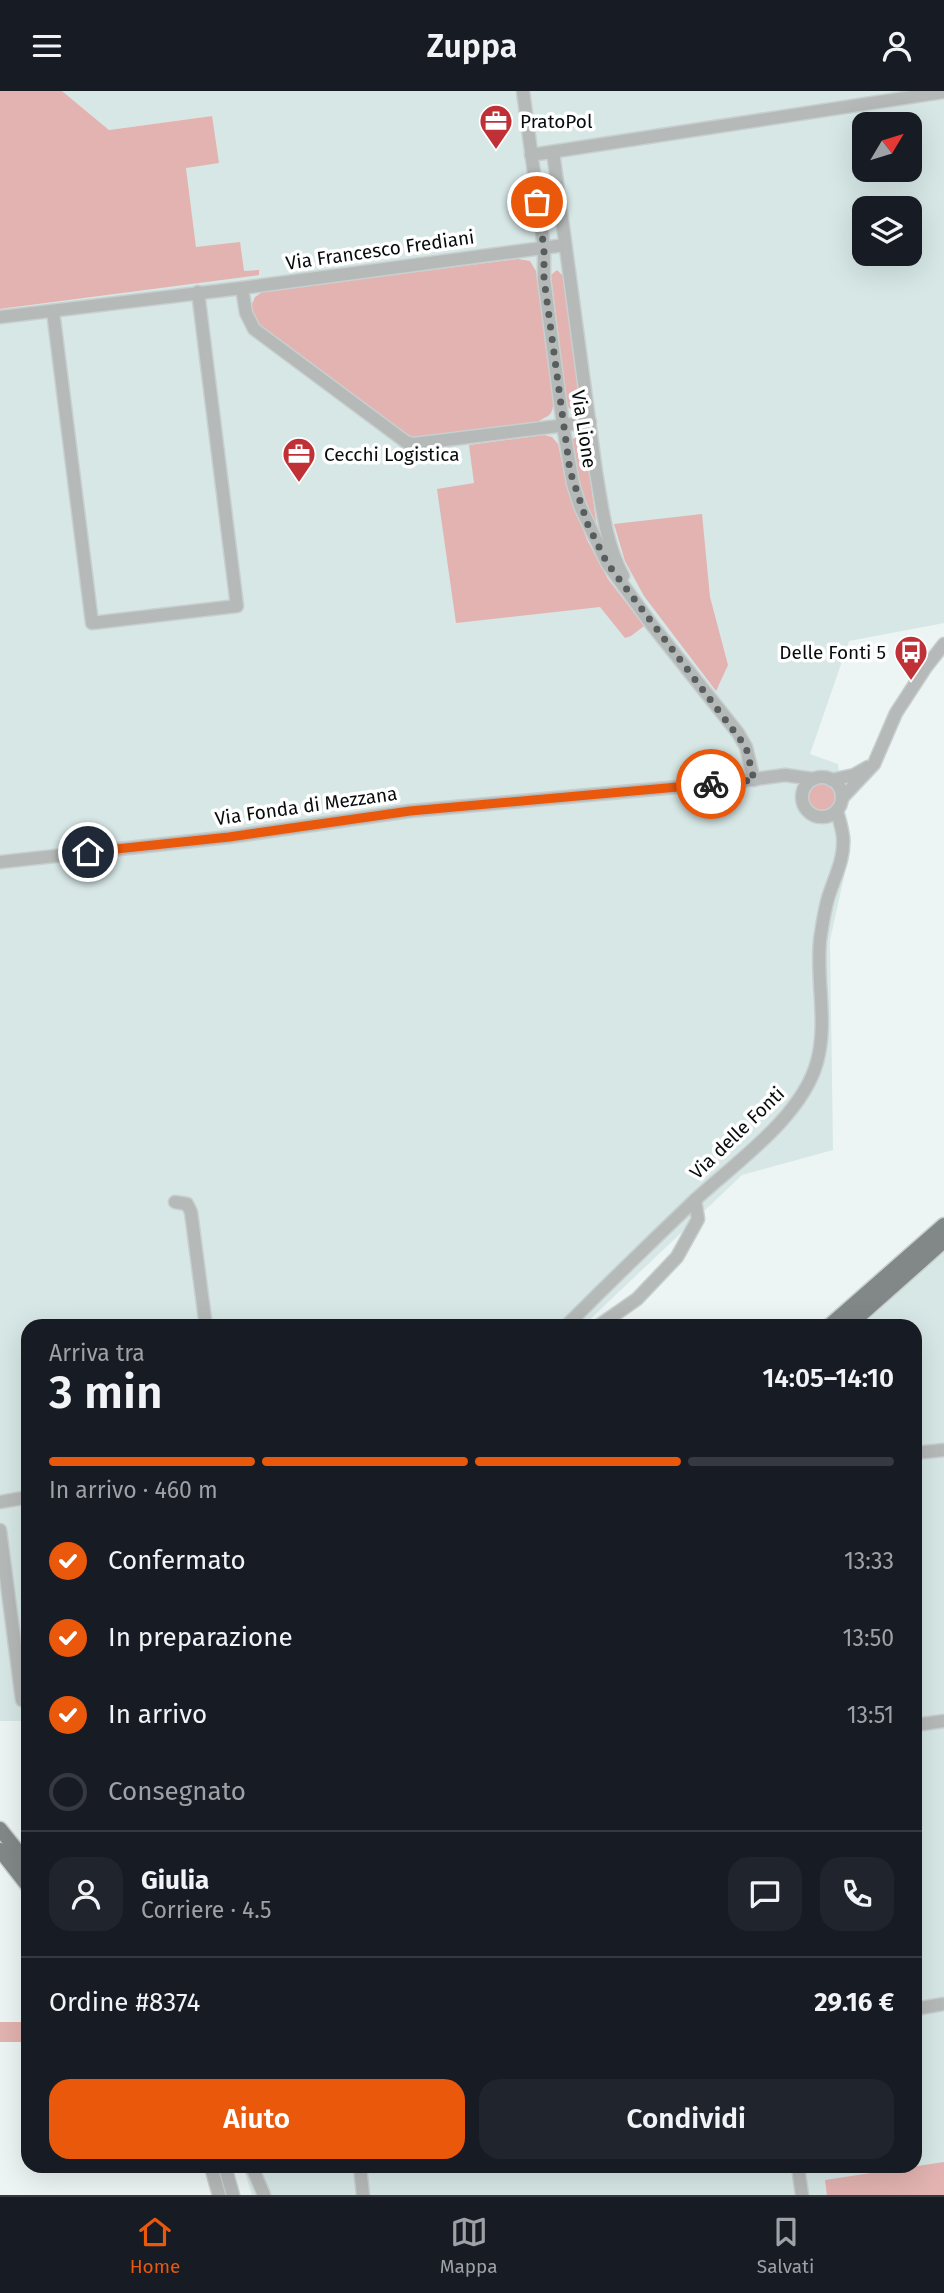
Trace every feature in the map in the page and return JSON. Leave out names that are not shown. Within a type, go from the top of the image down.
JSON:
[{"type":"main road","points":[[837,1319],[944,1225]]},
{"type":"main road","points":[[856,1319],[944,1241]]},
{"type":"main road","points":[[0,1829],[21,1855]]},
{"type":"main road","points":[[0,1850],[21,1877]]},
{"type":"street","name":"Via Lione","points":[[523,91],[544,248],[544,279],[573,484],[588,525],[607,563],[652,625],[738,733],[746,747],[754,780]]},
{"type":"street","points":[[531,155],[944,92]]},
{"type":"street","name":"Via Lione","points":[[553,152],[604,523],[616,562],[635,600]]},
{"type":"street","name":"Via Francesco Frediani","points":[[0,317],[565,245]]},
{"type":"street","points":[[242,288],[246,313],[254,329],[405,442],[413,444],[590,422]]},
{"type":"street","points":[[53,311],[92,624],[237,606],[198,292]]},
{"type":"street","points":[[820,817],[832,814],[874,764],[895,713],[944,645]]},
{"type":"street","points":[[842,847],[820,817],[806,808],[803,792],[814,779],[831,780],[854,775],[874,764]]},
{"type":"street","points":[[785,775],[803,792]]},
{"type":"street","name":"Via Fonda di Mezzana","points":[[0,862],[229,837],[410,811],[785,775],[814,779]]},
{"type":"street","name":"Via delle Fonti","points":[[573,1319],[695,1200],[788,1115],[807,1090],[817,1062],[822,1034],[823,1001],[818,966],[821,937],[827,900],[841,861],[843,837],[839,787],[831,780]]},
{"type":"street","name":"Via delle Fonti","points":[[608,1319],[637,1299],[677,1257],[698,1219],[695,1200]]},
{"type":"street","points":[[175,1202],[187,1204],[191,1212],[205,1319]]},
{"type":"street","points":[[922,1453],[944,1450]]},
{"type":"street","points":[[0,1502],[21,1498]]},
{"type":"street","points":[[0,1531],[21,1692]]},
{"type":"street","points":[[922,1724],[944,1721]]},
{"type":"street","points":[[922,2008],[944,2004]]},
{"type":"street","points":[[213,2173],[219,2195]]},
{"type":"street","points":[[227,2173],[233,2195]]},
{"type":"street","points":[[255,2173],[264,2195]]},
{"type":"street","points":[[361,2173],[363,2195]]},
{"type":"street","points":[[799,2173],[802,2195]]},
{"type":"shaded area","points":[[0,91],[62,91],[109,130],[212,116],[219,163],[186,168],[196,247],[240,242],[244,271],[259,270],[259,275],[0,309]]},
{"type":"shaded area","points":[[62,91],[944,91],[944,623],[849,641],[810,754],[838,764],[848,859],[830,940],[833,1150],[742,1175],[590,1319],[21,1319],[21,1721],[0,1721],[0,309],[260,274],[244,271],[196,248],[186,168],[212,116],[109,130]]},
{"type":"shaded area","points":[[518,259],[530,261],[536,271],[553,398],[551,413],[535,424],[415,439],[406,437],[259,328],[250,309],[255,297],[264,291]]},
{"type":"shaded area","points":[[557,270],[563,276],[580,402],[574,410],[567,404],[551,275]]},
{"type":"shaded area","points":[[544,435],[552,437],[558,444],[568,491],[588,542],[608,579],[644,626],[631,636],[625,638],[600,607],[456,623],[437,489],[474,483],[469,445]]},
{"type":"shaded area","points":[[579,436],[585,441],[597,528],[576,472],[573,439]]},
{"type":"shaded area","points":[[702,514],[710,597],[728,665],[716,691],[644,596],[625,561],[614,524]]},
{"type":"shaded area","points":[[822,784],[831,788],[835,797],[831,806],[822,810],[813,806],[809,797],[813,788]]},
{"type":"shaded area","points":[[944,1251],[944,2195],[252,2195],[245,2173],[922,2173],[922,1319],[869,1319]]},
{"type":"shaded area","points":[[0,2022],[21,2022],[21,2042],[0,2042]]},
{"type":"shaded area","points":[[944,2162],[944,2195],[827,2195],[825,2180],[871,2173],[922,2173],[922,2165]]},
{"type":"way so far","points":[[537,202],[544,248],[544,279],[573,484],[588,525],[607,563],[746,747],[754,780],[711,784]]},
{"type":"place","name":"PratoPol","points":[[496,151]]},
{"type":"place","name":"Cecchi Logistica","points":[[299,484]]},
{"type":"place","name":"Delle Fonti 5","points":[[911,682]]},
{"type":"route","points":[[88,852],[229,837],[410,811],[711,784]]}]
